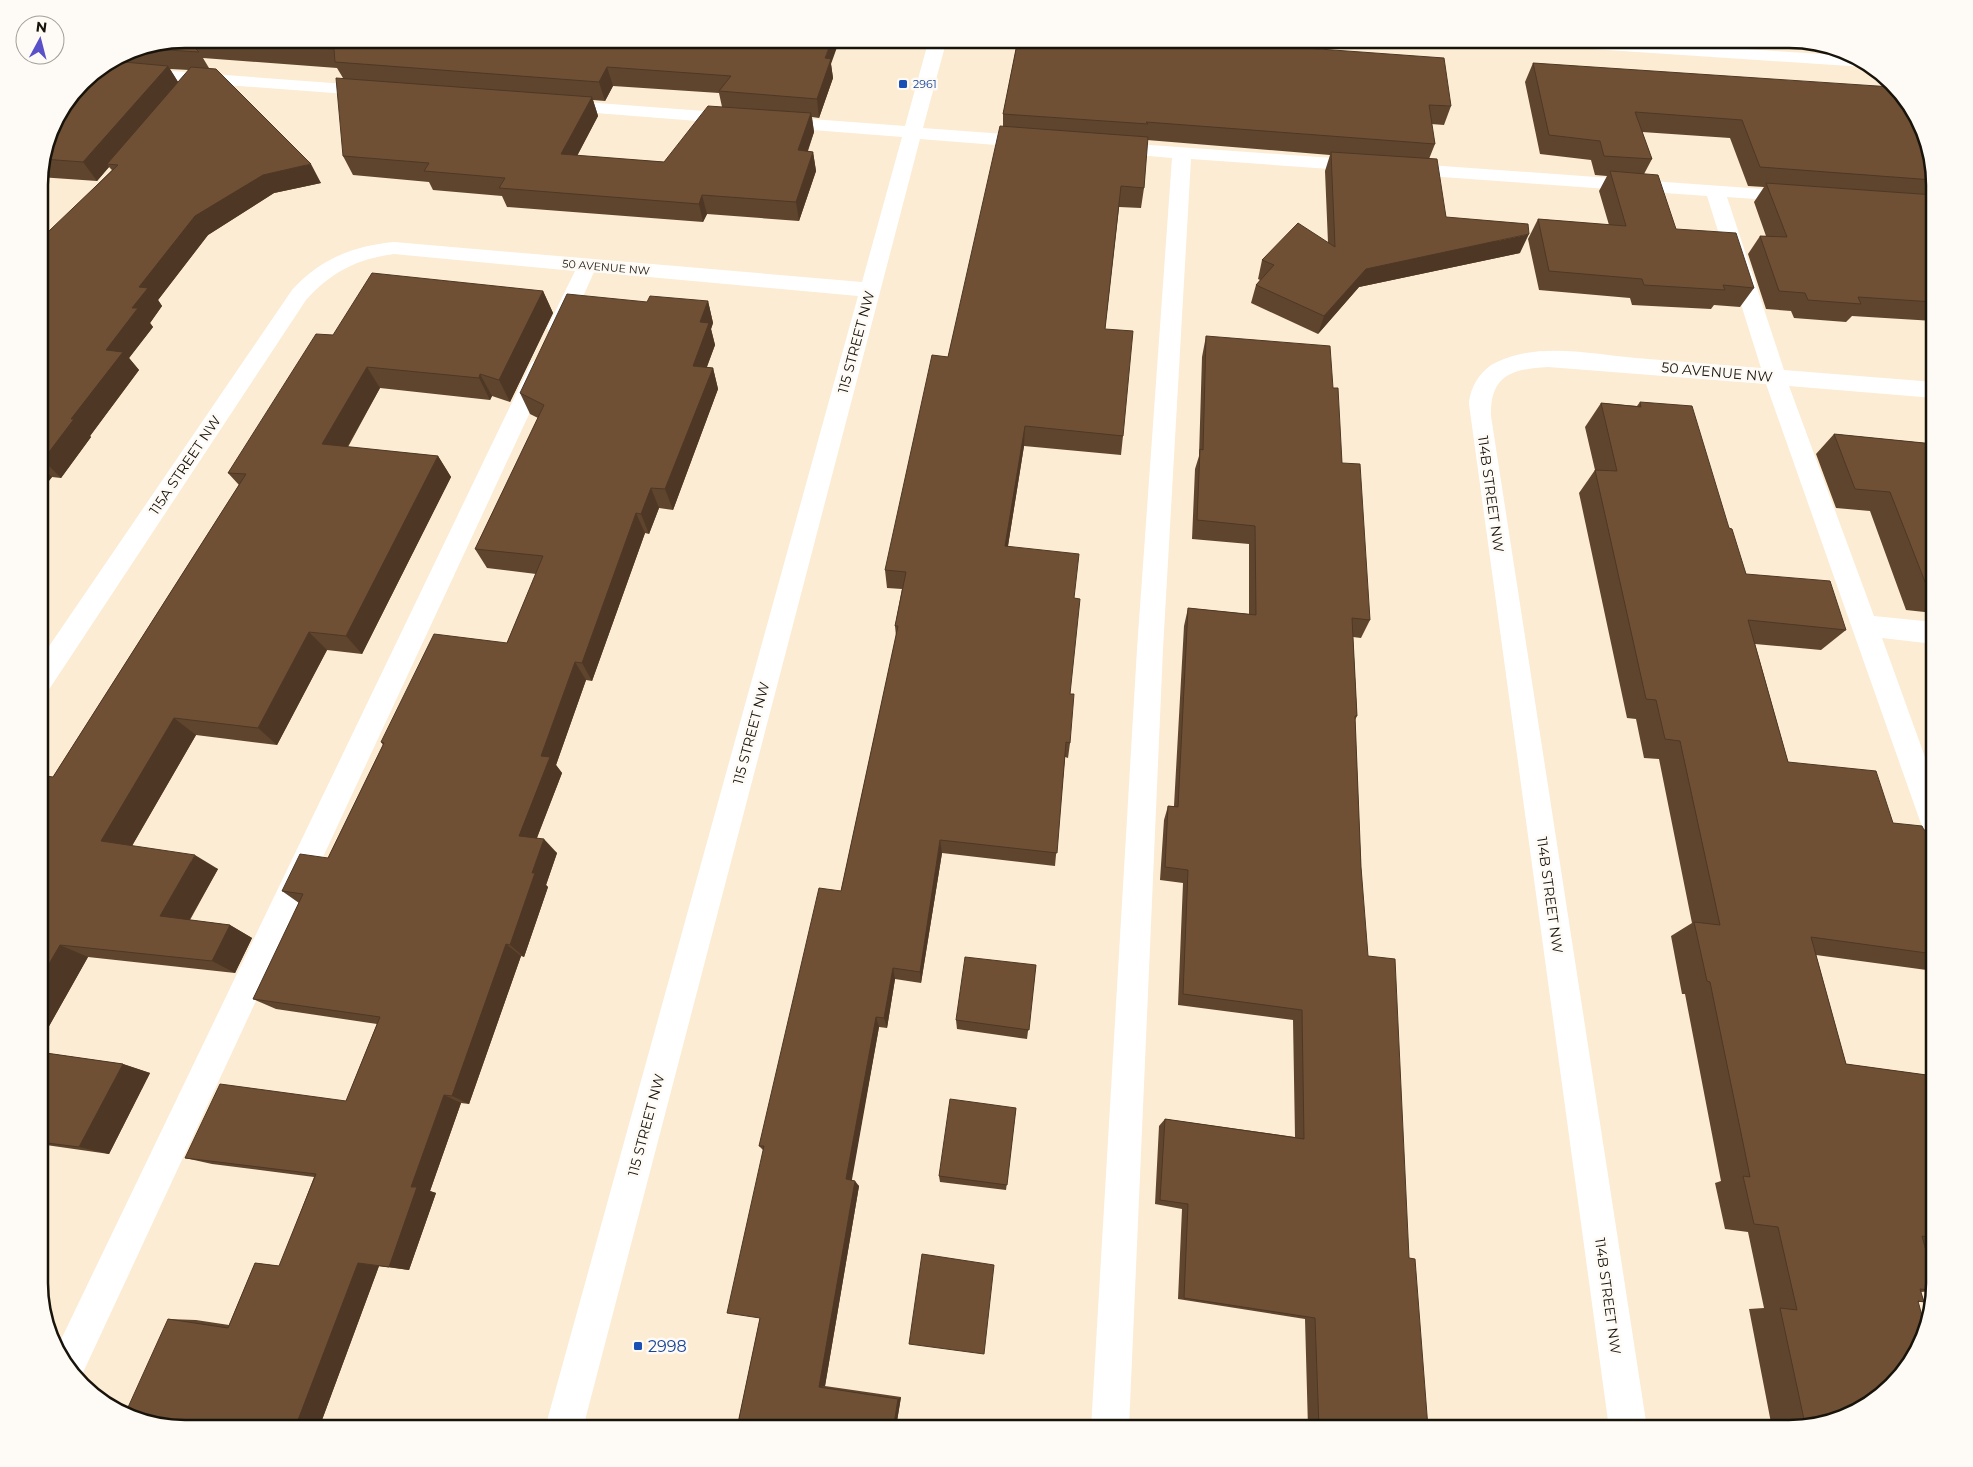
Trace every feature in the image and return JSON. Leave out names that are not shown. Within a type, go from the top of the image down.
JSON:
[{"type":"street","name":"115 STREET NW","points":[[566,1420],[911,132],[935,48]]},
{"type":"street","points":[[1652,48],[1847,61]]},
{"type":"street","points":[[107,72],[388,92]]},
{"type":"street","points":[[187,92],[199,77]]},
{"type":"street","points":[[537,104],[1054,144]]},
{"type":"street","points":[[1093,147],[1820,198]]},
{"type":"street","points":[[1110,1420],[1150,650],[1182,153]]},
{"type":"street","points":[[1715,190],[1774,377],[1926,799]]},
{"type":"street","name":"50 AVENUE NW","points":[[343,258],[360,253],[394,248],[870,290]]},
{"type":"street","name":"115A STREET NW","points":[[48,670],[299,295],[312,279],[343,258]]},
{"type":"street","points":[[71,1359],[587,266]]},
{"type":"street","name":"50 AVENUE NW","points":[[1500,368],[1514,363],[1559,359],[1926,389]]},
{"type":"street","name":"114B STREET NW","points":[[1500,368],[1488,380],[1481,394],[1480,416],[1627,1420]]},
{"type":"street","points":[[1864,626],[1926,632]]},
{"type":"building","points":[[195,48],[199,52],[161,50]]},
{"type":"building","points":[[319,48],[829,48],[825,58],[831,59],[817,99],[719,91],[731,76],[607,67],[599,82],[335,62],[334,49]]},
{"type":"building","points":[[1016,48],[1305,48],[1444,58],[1451,106],[1429,105],[1435,144],[1146,122],[1148,124],[1003,114]]},
{"type":"building","points":[[124,62],[168,66],[83,162],[50,160],[58,132],[76,101],[94,82]]},
{"type":"building","points":[[1533,63],[1883,86],[1902,108],[1911,124],[1923,158],[1925,179],[1760,167],[1742,120],[1635,112],[1652,159],[1604,156],[1600,141],[1549,135]]},
{"type":"building","points":[[191,67],[216,69],[311,164],[263,175],[195,216],[139,287],[148,288],[132,308],[138,308],[106,350],[123,352],[71,419],[74,419],[48,453],[48,232],[118,165],[107,164]]},
{"type":"building","points":[[336,78],[592,97],[561,154],[664,162],[708,106],[811,113],[798,150],[813,152],[796,202],[702,195],[699,204],[499,188],[505,178],[424,171],[429,163],[343,156]]},
{"type":"building","points":[[1000,126],[1148,137],[1144,188],[1121,186],[1105,329],[1133,331],[1123,436],[1025,426],[1005,546],[1079,554],[1074,598],[1080,599],[1070,694],[1074,694],[1070,743],[1066,742],[1057,853],[940,840],[920,972],[893,968],[884,1018],[876,1017],[846,1179],[855,1181],[819,1387],[898,1399],[895,1420],[739,1420],[760,1318],[727,1313],[764,1146],[759,1146],[819,888],[841,891],[898,626],[895,626],[906,572],[885,570],[932,355],[948,357]]},
{"type":"building","points":[[1331,152],[1437,159],[1446,217],[1528,224],[1529,234],[1366,269],[1324,316],[1256,285],[1274,265],[1262,260],[1298,223],[1335,247]]},
{"type":"building","points":[[1610,171],[1658,175],[1676,229],[1736,233],[1754,288],[1723,285],[1725,290],[1644,285],[1642,279],[1549,271],[1538,219],[1626,226]]},
{"type":"building","points":[[1766,183],[1926,194],[1926,301],[1858,297],[1861,304],[1808,300],[1805,293],[1779,291],[1760,236],[1787,237]]},
{"type":"building","points":[[372,273],[543,291],[499,380],[480,374],[479,378],[367,367],[322,444],[438,456],[346,636],[309,632],[258,728],[174,718],[101,841],[195,855],[160,916],[230,925],[212,961],[60,945],[48,966],[48,776],[53,777],[246,474],[228,473],[316,334],[333,335]]},
{"type":"building","points":[[567,294],[647,302],[650,296],[708,301],[700,322],[709,323],[693,366],[713,368],[665,489],[651,488],[641,514],[636,513],[582,663],[575,662],[541,756],[550,757],[519,836],[544,839],[532,873],[535,873],[510,945],[506,944],[452,1096],[444,1095],[411,1187],[417,1187],[389,1267],[358,1263],[298,1420],[185,1420],[158,1417],[141,1412],[128,1407],[168,1319],[228,1328],[255,1263],[279,1266],[316,1174],[185,1158],[220,1084],[346,1101],[380,1017],[253,999],[303,894],[282,891],[300,854],[328,858],[384,743],[381,742],[434,634],[507,643],[543,556],[475,549],[544,405],[520,393]]},
{"type":"building","points":[[1206,336],[1330,346],[1333,388],[1338,388],[1342,463],[1360,464],[1370,620],[1352,618],[1361,867],[1368,956],[1395,959],[1409,1258],[1415,1259],[1427,1420],[1319,1420],[1315,1318],[1184,1298],[1188,1204],[1160,1200],[1165,1119],[1304,1139],[1302,1010],[1183,994],[1188,870],[1165,867],[1168,806],[1178,807],[1188,608],[1256,615],[1255,526],[1197,520],[1200,449],[1203,450]]},
{"type":"building","points":[[1640,402],[1692,406],[1729,528],[1732,529],[1746,574],[1830,581],[1846,630],[1748,620],[1788,762],[1876,771],[1893,823],[1922,826],[1926,830],[1926,953],[1811,937],[1846,1064],[1926,1075],[1926,1237],[1922,1236],[1926,1251],[1926,1282],[1925,1289],[1920,1289],[1924,1301],[1918,1301],[1921,1314],[1918,1326],[1902,1359],[1872,1391],[1849,1405],[1815,1417],[1804,1418],[1780,1308],[1797,1310],[1778,1227],[1754,1224],[1743,1176],[1750,1177],[1710,982],[1707,981],[1694,922],[1720,925],[1680,741],[1665,739],[1656,700],[1646,699],[1595,470],[1617,471],[1601,403],[1641,407]]},
{"type":"building","points":[[1834,434],[1926,443],[1926,584],[1890,492],[1855,489]]},
{"type":"building","points":[[965,957],[1036,965],[1029,1030],[956,1020]]},
{"type":"building","points":[[48,1053],[123,1064],[79,1147],[48,1143]]},
{"type":"building","points":[[950,1099],[1016,1108],[1007,1185],[939,1176]]},
{"type":"building","points":[[922,1254],[994,1265],[984,1354],[909,1344]]},
{"type":"place","name":"2961","points":[[903,84]]},
{"type":"place","name":"2998","points":[[638,1346]]}]
